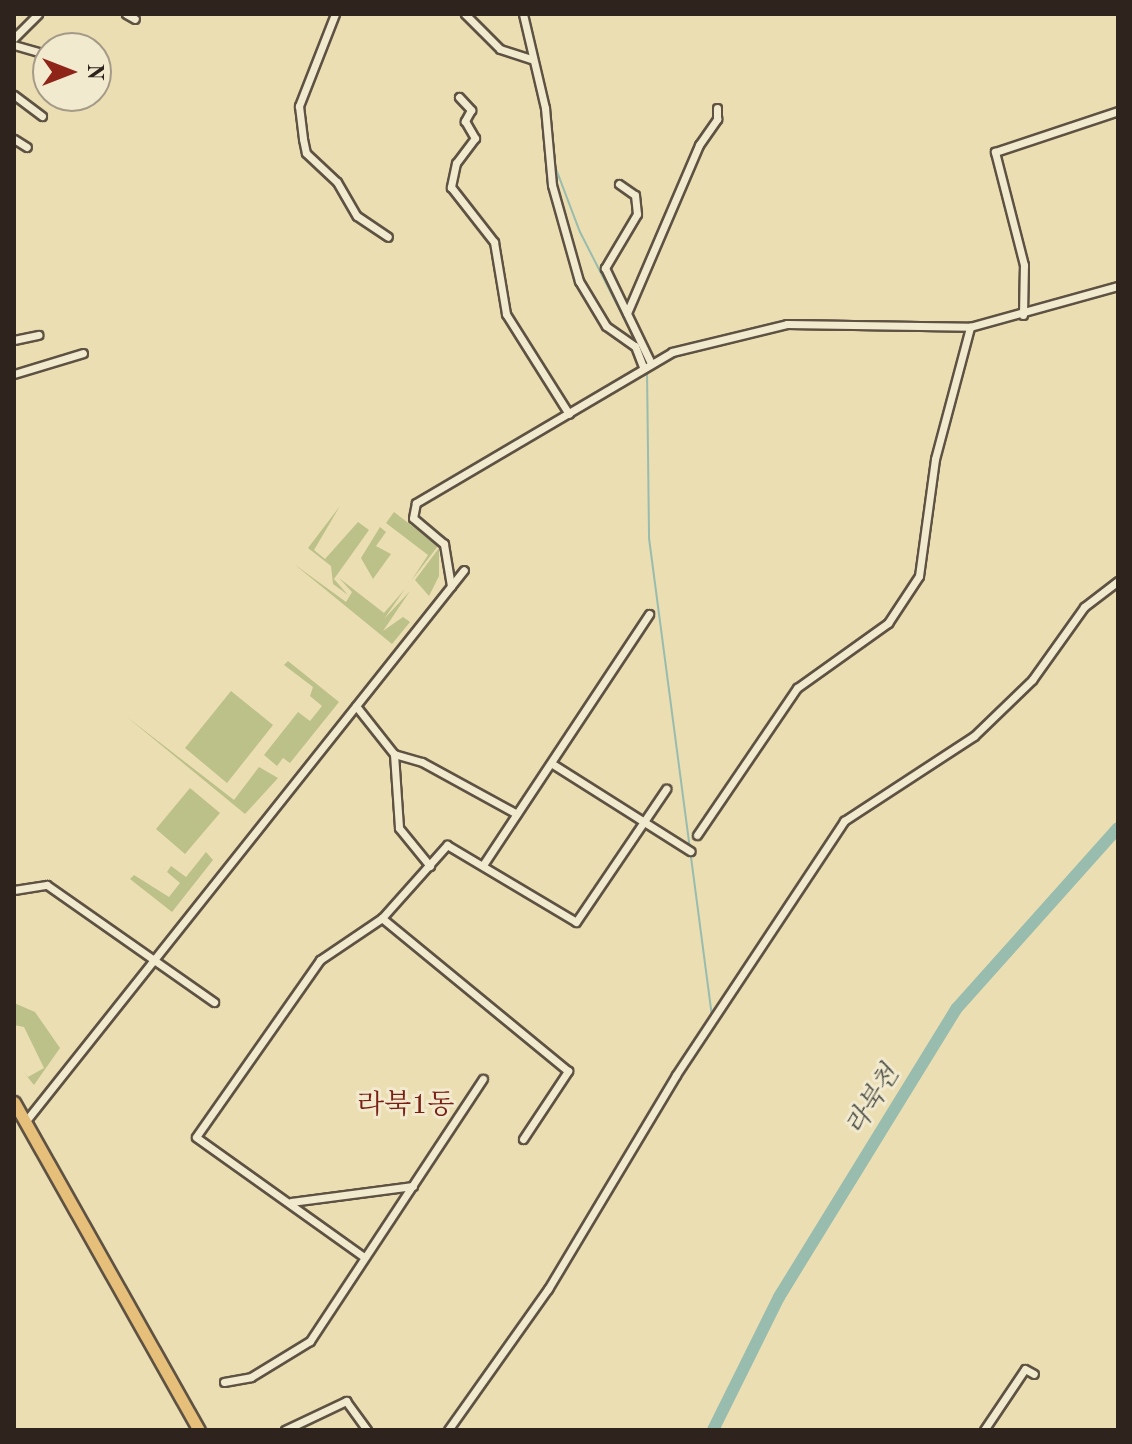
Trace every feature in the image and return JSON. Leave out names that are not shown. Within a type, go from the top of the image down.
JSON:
[{"type":"highway","points":[[14,1102],[199,1430]]},
{"type":"street","points":[[14,38],[38,14]]},
{"type":"street","points":[[126,14],[135,19]]},
{"type":"street","points":[[335,14],[299,106],[306,153],[337,182],[357,216],[388,237]]},
{"type":"street","points":[[465,14],[500,49],[531,59]]},
{"type":"street","points":[[523,14],[531,59],[545,108],[552,185],[582,290],[606,326],[635,346],[647,365]]},
{"type":"street","points":[[14,95],[42,116]]},
{"type":"street","points":[[459,97],[471,110],[465,121],[475,138],[456,163],[451,187],[494,242],[506,314],[569,414]]},
{"type":"street","points":[[627,313],[717,108]]},
{"type":"street","points":[[1023,315],[1024,265],[995,152],[1118,111]]},
{"type":"street","points":[[14,139],[27,147]]},
{"type":"street","points":[[619,184],[635,195],[637,214],[605,268],[647,365]]},
{"type":"street","points":[[451,586],[444,544],[413,518],[416,503],[647,365],[688,346],[787,324],[970,327],[1023,315],[1118,286]]},
{"type":"street","points":[[697,835],[797,688],[888,623],[919,576],[937,446],[970,327]]},
{"type":"street","points":[[14,340],[38,335]]},
{"type":"street","points":[[14,374],[83,353]]},
{"type":"street","points":[[25,1122],[464,570]]},
{"type":"street","points":[[448,1430],[548,1289],[676,1075],[844,821],[875,795],[974,736],[1032,680],[1078,613],[1118,581]]},
{"type":"street","points":[[483,865],[649,614]]},
{"type":"street","points":[[356,706],[394,754],[399,828],[430,866]]},
{"type":"street","points":[[394,754],[422,762],[517,814]]},
{"type":"street","points":[[551,763],[690,851]]},
{"type":"street","points":[[364,1257],[196,1137],[320,960],[382,918],[447,845],[483,865],[566,921],[576,922],[666,789]]},
{"type":"street","points":[[14,890],[47,885],[152,962],[214,1002]]},
{"type":"street","points":[[382,918],[568,1071],[523,1139]]},
{"type":"street","points":[[224,1382],[251,1377],[303,1347],[483,1079]]},
{"type":"street","points":[[291,1202],[413,1186]]},
{"type":"street","points":[[984,1430],[1025,1369],[1034,1374]]},
{"type":"street","points":[[285,1430],[346,1401],[367,1430]]},
{"type":"green space","points":[[340,506],[314,550],[325,559],[358,522],[369,530],[334,579],[348,595],[333,584],[331,566],[308,548]]},
{"type":"green space","points":[[394,512],[438,546],[411,581],[428,555],[386,523]]},
{"type":"green space","points":[[380,527],[386,532],[376,546],[391,554],[373,579],[361,558]]},
{"type":"green space","points":[[439,548],[439,576],[429,596],[415,580]]},
{"type":"green space","points":[[294,564],[346,602],[352,592],[339,578],[384,613],[405,589],[384,619],[410,591],[383,631],[403,617],[410,622],[392,644]]},
{"type":"green space","points":[[288,661],[339,702],[290,763],[283,758],[277,766],[264,755],[298,712],[310,721],[322,706],[310,696],[313,687],[284,665]]},
{"type":"green space","points":[[231,691],[273,725],[227,783],[185,748]]},
{"type":"green space","points":[[127,717],[234,800],[259,767],[278,778],[245,814]]},
{"type":"green space","points":[[190,788],[220,813],[185,854],[156,829]]},
{"type":"green space","points":[[206,852],[213,860],[172,912],[130,879],[134,875],[169,897],[180,883],[167,872],[171,866],[186,877]]},
{"type":"green space","points":[[14,1003],[35,1012],[60,1048],[34,1085],[22,1070],[28,1077],[44,1068],[24,1027],[14,1025]]},
{"type":"waterway","points":[[553,161],[580,232],[637,344]]},
{"type":"waterway","points":[[641,353],[646,363]]},
{"type":"waterway","points":[[647,370],[649,538],[712,1015]]},
{"type":"waterway","name":"라북천","points":[[713,1430],[779,1297],[957,1008],[1118,828]]},
{"type":"district","name":"라북1동","points":[[406,1106]]}]
